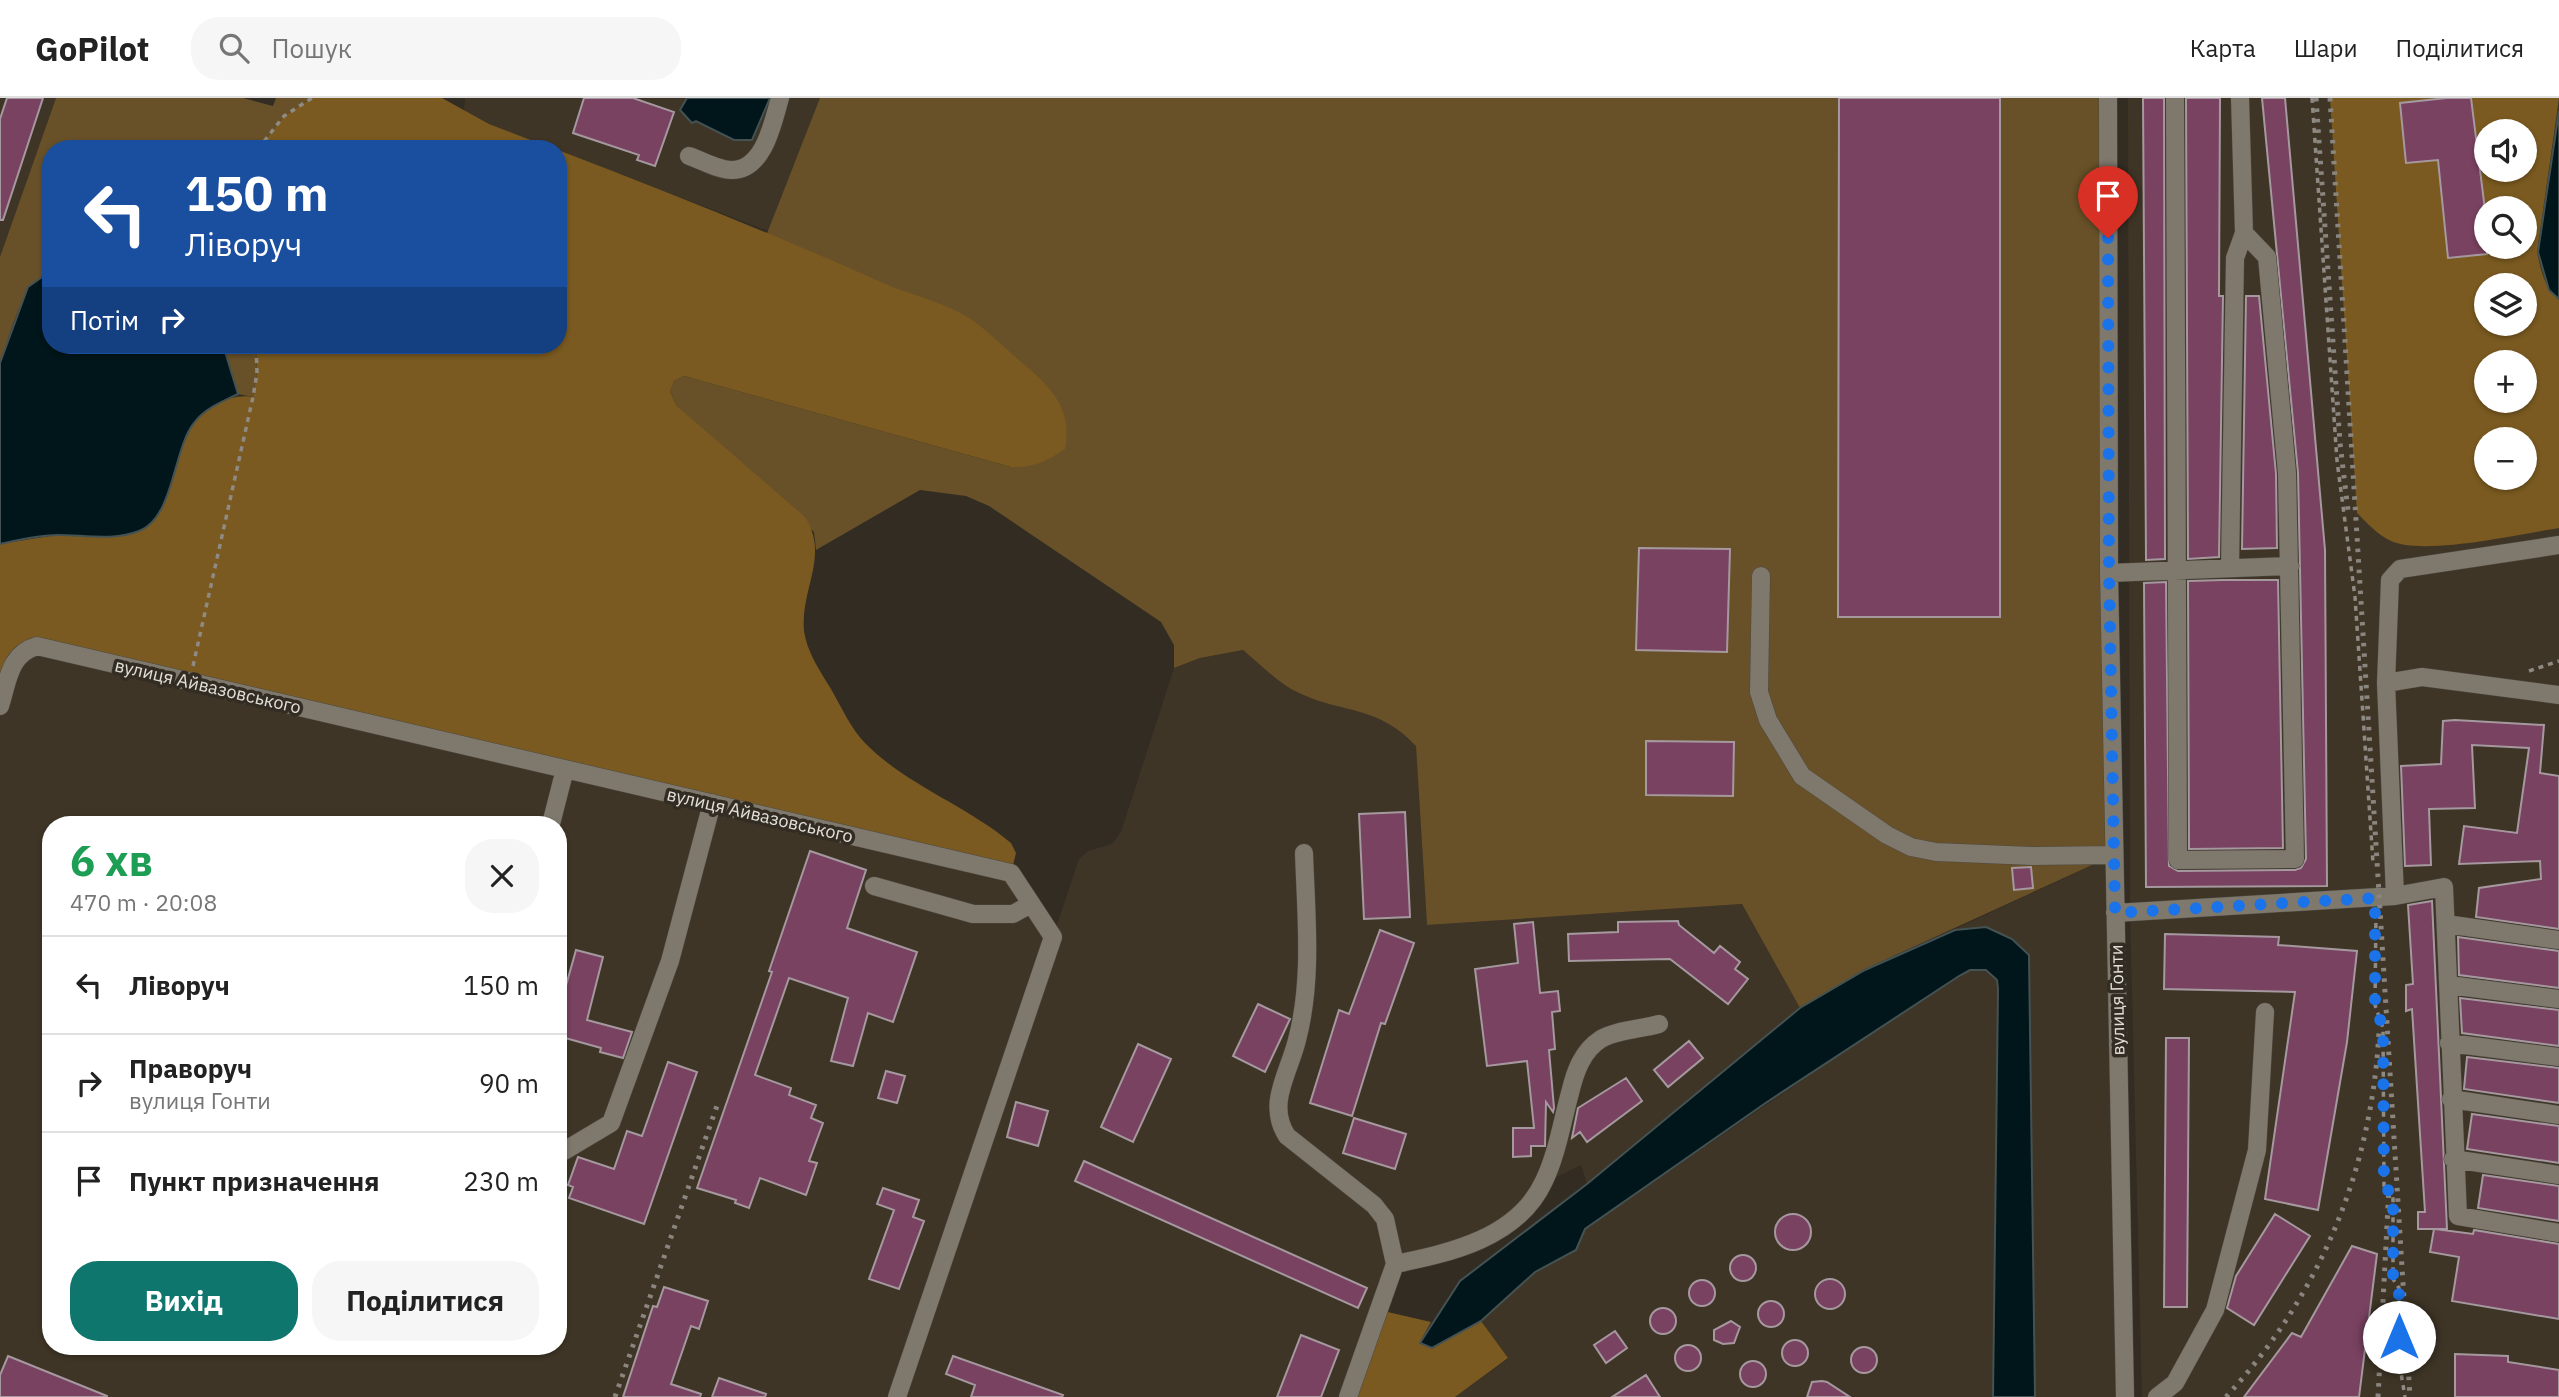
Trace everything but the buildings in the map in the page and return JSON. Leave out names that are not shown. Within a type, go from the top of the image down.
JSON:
[{"type":"street","points":[[689,156],[731,170],[752,163],[768,137],[780,98]]},
{"type":"street","name":"вулиця Гонти","points":[[2108,98],[2109,573],[2125,1397]]},
{"type":"street","points":[[2175,98],[2178,860],[2295,859],[2287,473],[2266,257],[2244,233]]},
{"type":"street","points":[[2230,567],[2235,258],[2244,233],[2240,98]]},
{"type":"street","points":[[2395,896],[2386,682],[2390,580],[2393,573],[2400,569],[2559,545]]},
{"type":"street","points":[[2109,573],[2290,566]]},
{"type":"street","points":[[1761,576],[1759,692],[1768,720],[1801,776],[1887,835],[1911,847],[1937,852],[2032,856],[2114,855]]},
{"type":"street","name":"вулиця Айвазовського","points":[[0,706],[13,663],[22,650],[37,646],[1011,873],[1053,937],[897,1397]]},
{"type":"street","points":[[2386,682],[2422,677],[2559,695]]},
{"type":"street","points":[[553,816],[565,769]]},
{"type":"street","points":[[567,1149],[611,1123],[670,961],[712,803]]},
{"type":"street","points":[[1304,853],[1307,975],[1298,1039],[1276,1107],[1278,1123],[1287,1136],[1374,1205],[1385,1219],[1395,1264],[1348,1397]]},
{"type":"street","points":[[874,886],[973,914],[1013,914],[1031,904]]},
{"type":"street","points":[[2115,913],[2375,898],[2444,887],[2453,1159],[2458,1216],[2559,1233]]},
{"type":"street","points":[[2446,924],[2559,940]]},
{"type":"street","points":[[2449,985],[2559,999]]},
{"type":"street","points":[[2157,1397],[2175,1383],[2215,1310],[2257,1150],[2266,1012]]},
{"type":"street","points":[[1395,1264],[1479,1241],[1497,1232],[1520,1214],[1538,1192],[1553,1160],[1575,1072],[1585,1054],[1602,1038],[1659,1024]]},
{"type":"street","points":[[2449,1043],[2559,1057]]},
{"type":"street","points":[[2451,1099],[2559,1115]]},
{"type":"street","points":[[2453,1159],[2559,1175]]},
{"type":"path","points":[[265,140],[284,116],[312,98]]},
{"type":"path","points":[[2312,98],[2337,460],[2355,597],[2375,898],[2375,1005],[2383,1028],[2384,1187],[2393,1194],[2393,1279],[2399,1288],[2399,1361],[2405,1397]]},
{"type":"path","points":[[190,681],[253,397],[257,373],[256,354]]},
{"type":"shaded area","points":[[0,98],[56,98],[0,257]]},
{"type":"shaded area","points":[[56,98],[243,98],[273,106],[276,98],[312,98],[284,116],[265,140],[42,140],[42,278],[32,286],[18,311],[0,363],[0,257]]},
{"type":"shaded area","points":[[312,98],[442,98],[489,124],[531,140],[265,140],[284,116]]},
{"type":"shaded area","points":[[465,98],[899,98],[794,164],[768,231],[567,154],[567,140],[531,140],[464,111]]},
{"type":"shaded area","points":[[687,98],[770,98],[752,140],[734,140],[696,121],[692,123],[680,110]]},
{"type":"shaded area","points":[[820,98],[2108,98],[2114,855],[1865,969],[1800,1008],[1742,904],[1427,925],[1416,746],[1388,723],[1299,693],[1277,679],[1243,650],[1200,658],[1174,668],[1174,645],[1161,622],[989,506],[966,496],[920,490],[816,550],[814,532],[677,406],[670,392],[674,381],[684,376],[1011,467],[733,320]]},
{"type":"shaded area","points":[[2128,98],[2559,98],[2559,1397],[2142,1397],[2130,911]]},
{"type":"shaded area","points":[[2330,98],[2559,98],[2537,252],[2547,284],[2559,300],[2559,528],[2473,542],[2425,546],[2391,541],[2357,513]]},
{"type":"shaded area","points":[[2559,111],[2559,299],[2549,290],[2538,252]]},
{"type":"shaded area","points":[[567,154],[722,214],[965,315],[1035,374],[1053,394],[1065,418],[1065,449],[1040,463],[1011,467],[684,376],[674,381],[670,392],[677,406],[805,517],[812,531],[815,559],[806,601],[804,631],[814,661],[855,731],[881,758],[899,771],[975,817],[1011,843],[1016,853],[1011,873],[22,650],[0,706],[0,544],[56,535],[99,537],[163,503],[183,444],[197,419],[203,412],[228,399],[253,397],[257,373],[256,354],[567,354]]},
{"type":"shaded area","points":[[42,277],[42,354],[226,354],[238,394],[208,410],[194,423],[181,449],[159,512],[151,524],[139,531],[109,537],[44,536],[0,544],[0,363],[28,287]]},
{"type":"shaded area","points":[[226,354],[256,354],[257,373],[253,397],[238,394]]},
{"type":"shaded area","points":[[22,650],[1011,873],[1053,936],[1079,859],[1088,851],[1112,844],[1121,832],[1174,668],[1200,658],[1243,650],[1298,693],[1373,715],[1399,728],[1416,746],[1427,925],[1742,904],[1800,1008],[1587,1184],[1581,1165],[1544,1183],[1497,1232],[1395,1264],[1348,1397],[0,1397],[0,706]]},
{"type":"shaded area","points":[[2114,855],[2125,1397],[1455,1397],[1508,1359],[1481,1321],[1535,1272],[1575,1250],[1585,1229],[1883,1025],[1970,970],[1985,970],[1955,929]]},
{"type":"shaded area","points":[[1986,927],[2012,939],[2029,955],[2035,1397],[1993,1397],[1998,989],[1997,980],[1986,970],[1970,970],[1959,976],[1767,1102],[1585,1229],[1576,1250],[1535,1272],[1481,1321],[1432,1348],[1420,1343],[1460,1281],[1587,1184],[1800,1008],[1865,970],[1955,930]]},
{"type":"shaded area","points":[[1379,1310],[1431,1322],[1420,1342],[1432,1348],[1481,1321],[1508,1358],[1455,1397],[1348,1397]]},
{"type":"railway","points":[[2316,98],[2340,443],[2348,510]]},
{"type":"railway","points":[[2330,98],[2410,1397]]},
{"type":"railway","points":[[2226,1397],[2259,1358],[2289,1316],[2314,1273],[2335,1228],[2352,1181],[2365,1132],[2379,1031]]},
{"type":"railway","points":[[615,1397],[719,1100]]},
{"type":"railway","points":[[2378,1397],[2389,1187]]},
{"type":"route","points":[[2108,238],[2109,573],[2115,913],[2375,898],[2378,950],[2375,1005],[2383,1028],[2384,1187],[2393,1194],[2393,1279],[2399,1288],[2399,1337]]}]
